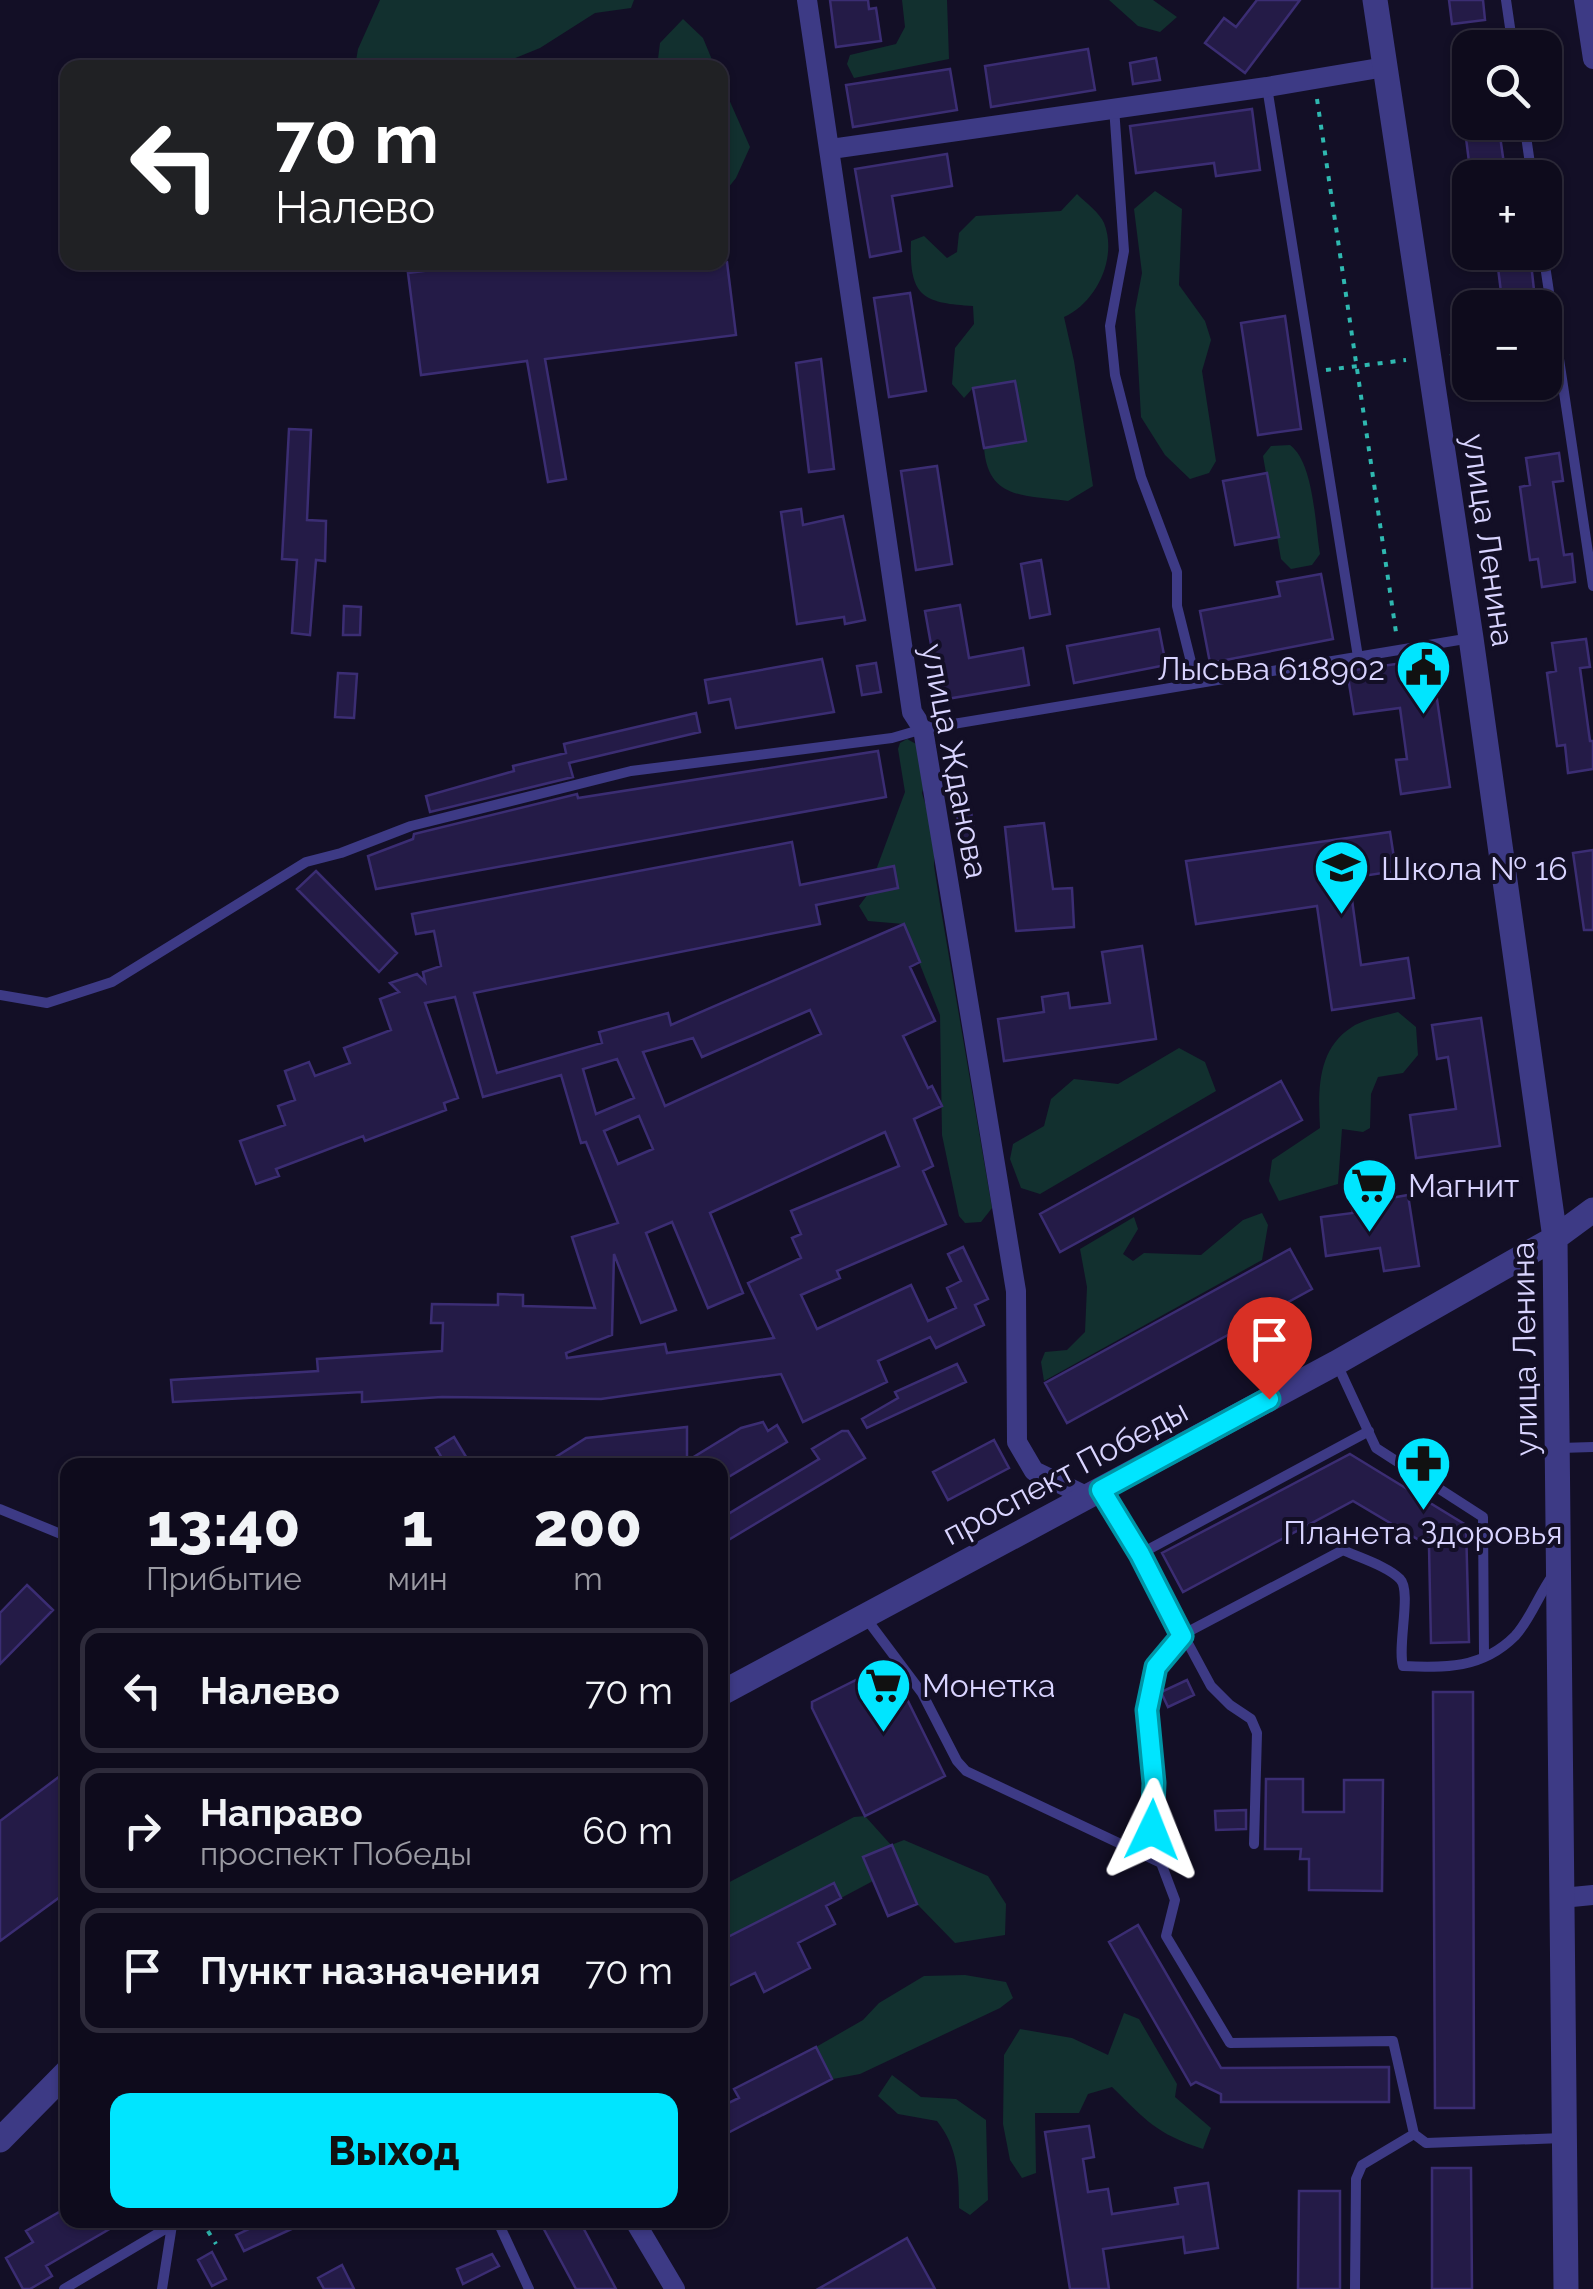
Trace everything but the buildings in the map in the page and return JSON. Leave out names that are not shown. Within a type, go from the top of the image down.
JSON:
[{"type":"street","name":"улица Жданова","points":[[808,0],[912,712],[923,729],[1016,1291],[1017,1442],[1034,1472],[1094,1493]]},
{"type":"street","name":"улица Ленина","points":[[1376,0],[1555,1238],[1566,2289]]},
{"type":"street","points":[[1584,0],[1593,58]]},
{"type":"street","points":[[831,148],[1267,88],[1386,67]]},
{"type":"street","name":"проспект Победы","points":[[728,1690],[1336,1363],[1555,1238],[1593,1210]]},
{"type":"street","points":[[1562,1898],[1593,1895]]},
{"type":"street","points":[[0,2140],[60,2078]]},
{"type":"street","points":[[639,2228],[674,2289]]},
{"type":"lane","points":[[1506,0],[1510,30]]},
{"type":"lane","points":[[1267,88],[1358,657]]},
{"type":"lane","points":[[1114,107],[1124,252],[1110,326],[1115,375],[1140,476],[1178,572],[1178,606],[1200,683]]},
{"type":"lane","points":[[1547,270],[1593,586]]},
{"type":"lane","points":[[0,995],[47,1003],[112,982],[306,862],[411,826],[631,772],[892,738],[923,729],[1471,638]]},
{"type":"lane","points":[[1336,1363],[1376,1448],[1483,1517],[1484,1656]]},
{"type":"lane","points":[[1140,1554],[1369,1431]]},
{"type":"lane","points":[[1559,1448],[1593,1447]]},
{"type":"lane","points":[[1094,1493],[1140,1554],[1211,1686],[1251,1719],[1256,1733],[1254,1844]]},
{"type":"lane","points":[[0,1509],[60,1534]]},
{"type":"lane","points":[[1144,1852],[1152,1830],[1154,1783],[1147,1710],[1156,1667],[1182,1636],[1343,1550],[1399,1577],[1405,1586],[1400,1653],[1403,1666],[1457,1668],[1516,1635],[1560,1566]]},
{"type":"lane","points":[[864,1616],[922,1693],[956,1761],[966,1771],[1162,1863],[1175,1900],[1166,1936],[1230,2043],[1393,2041],[1414,2134],[1426,2143],[1565,2138]]},
{"type":"lane","points":[[1354,2289],[1356,2179],[1362,2165],[1414,2134]]},
{"type":"lane","points":[[64,2289],[168,2228]]},
{"type":"lane","points":[[162,2289],[175,2228]]},
{"type":"lane","points":[[501,2228],[529,2289]]},
{"type":"path","points":[[1314,80],[1399,650]]},
{"type":"path","points":[[1312,372],[1452,356]]},
{"type":"path","points":[[206,2228],[216,2244]]},
{"type":"green space","points":[[380,0],[634,0],[631,8],[595,13],[540,48],[510,60],[356,60]]},
{"type":"green space","points":[[902,0],[947,0],[949,59],[854,78],[847,64],[850,55],[896,44],[905,27]]},
{"type":"green space","points":[[1109,0],[1153,0],[1177,17],[1160,32],[1138,26]]},
{"type":"green space","points":[[683,19],[703,38],[712,60],[658,60],[660,43]]},
{"type":"green space","points":[[728,97],[750,147],[728,188]]},
{"type":"green space","points":[[1155,191],[1182,209],[1179,285],[1205,321],[1211,340],[1202,371],[1216,461],[1209,473],[1190,479],[1165,455],[1141,417],[1135,310],[1142,273],[1134,209]]},
{"type":"green space","points":[[1077,194],[1102,219],[1108,250],[1094,290],[1064,317],[1093,486],[1068,501],[1011,492],[993,477],[984,448],[1025,441],[1015,381],[973,388],[964,398],[952,384],[955,348],[974,324],[973,306],[930,299],[922,293],[913,274],[911,241],[924,236],[947,258],[957,252],[959,233],[976,216],[1061,211]]},
{"type":"green space","points":[[1290,445],[1309,479],[1320,554],[1312,565],[1291,569],[1281,559],[1263,456],[1271,446]]},
{"type":"green space","points":[[907,739],[918,745],[926,779],[922,793],[935,836],[934,866],[992,1208],[981,1222],[965,1223],[959,1216],[942,1135],[940,1015],[904,924],[868,921],[859,906],[868,894],[898,888],[894,866],[876,870],[905,792],[898,749]]},
{"type":"green space","points":[[1398,1012],[1416,1027],[1418,1055],[1403,1073],[1378,1077],[1371,1094],[1370,1128],[1363,1132],[1342,1129],[1338,1184],[1279,1201],[1269,1181],[1272,1160],[1320,1128],[1322,1072],[1332,1047],[1357,1024]]},
{"type":"green space","points":[[1179,1048],[1205,1062],[1216,1091],[1040,1194],[1021,1188],[1010,1159],[1013,1144],[1044,1126],[1051,1099],[1074,1079],[1118,1084]]},
{"type":"green space","points":[[1262,1213],[1268,1225],[1262,1260],[1044,1381],[1041,1362],[1045,1352],[1067,1350],[1085,1332],[1087,1287],[1080,1249],[1134,1217],[1138,1229],[1123,1254],[1133,1261],[1144,1253],[1201,1255],[1243,1220]]},
{"type":"green space","points":[[865,1816],[891,1845],[864,1857],[873,1881],[841,1898],[833,1884],[728,1937],[728,1883],[854,1817]]},
{"type":"green space","points":[[904,1840],[988,1876],[1006,1904],[1005,1935],[955,1943],[917,1904],[891,1845]]},
{"type":"green space","points":[[965,1975],[1006,1982],[1013,1998],[1000,2008],[860,2074],[833,2079],[816,2047],[863,2020],[879,2003],[924,1976]]},
{"type":"green space","points":[[1124,2013],[1139,2019],[1177,2084],[1175,2097],[1211,2128],[1203,2149],[1153,2125],[1112,2087],[1088,2094],[1079,2113],[1035,2113],[1036,2173],[1022,2178],[1010,2160],[1003,2124],[1004,2055],[1020,2029],[1072,2038],[1108,2055]]},
{"type":"green space","points":[[892,2075],[921,2097],[956,2099],[986,2120],[988,2200],[970,2215],[959,2208],[953,2152],[937,2121],[898,2114],[878,2096]]},
{"type":"place","name":"Лысьва 618902","points":[[1424,717]]},
{"type":"place","name":"Школа № 16","points":[[1342,917]]},
{"type":"place","name":"Магнит","points":[[1369,1234]]},
{"type":"place","name":"Планета Здоровья","points":[[1423,1512]]},
{"type":"place","name":"Монетка","points":[[883,1734]]},
{"type":"route","points":[[1152,1830],[1154,1783],[1147,1710],[1156,1667],[1182,1636],[1140,1554],[1101,1490],[1269,1399]]}]
